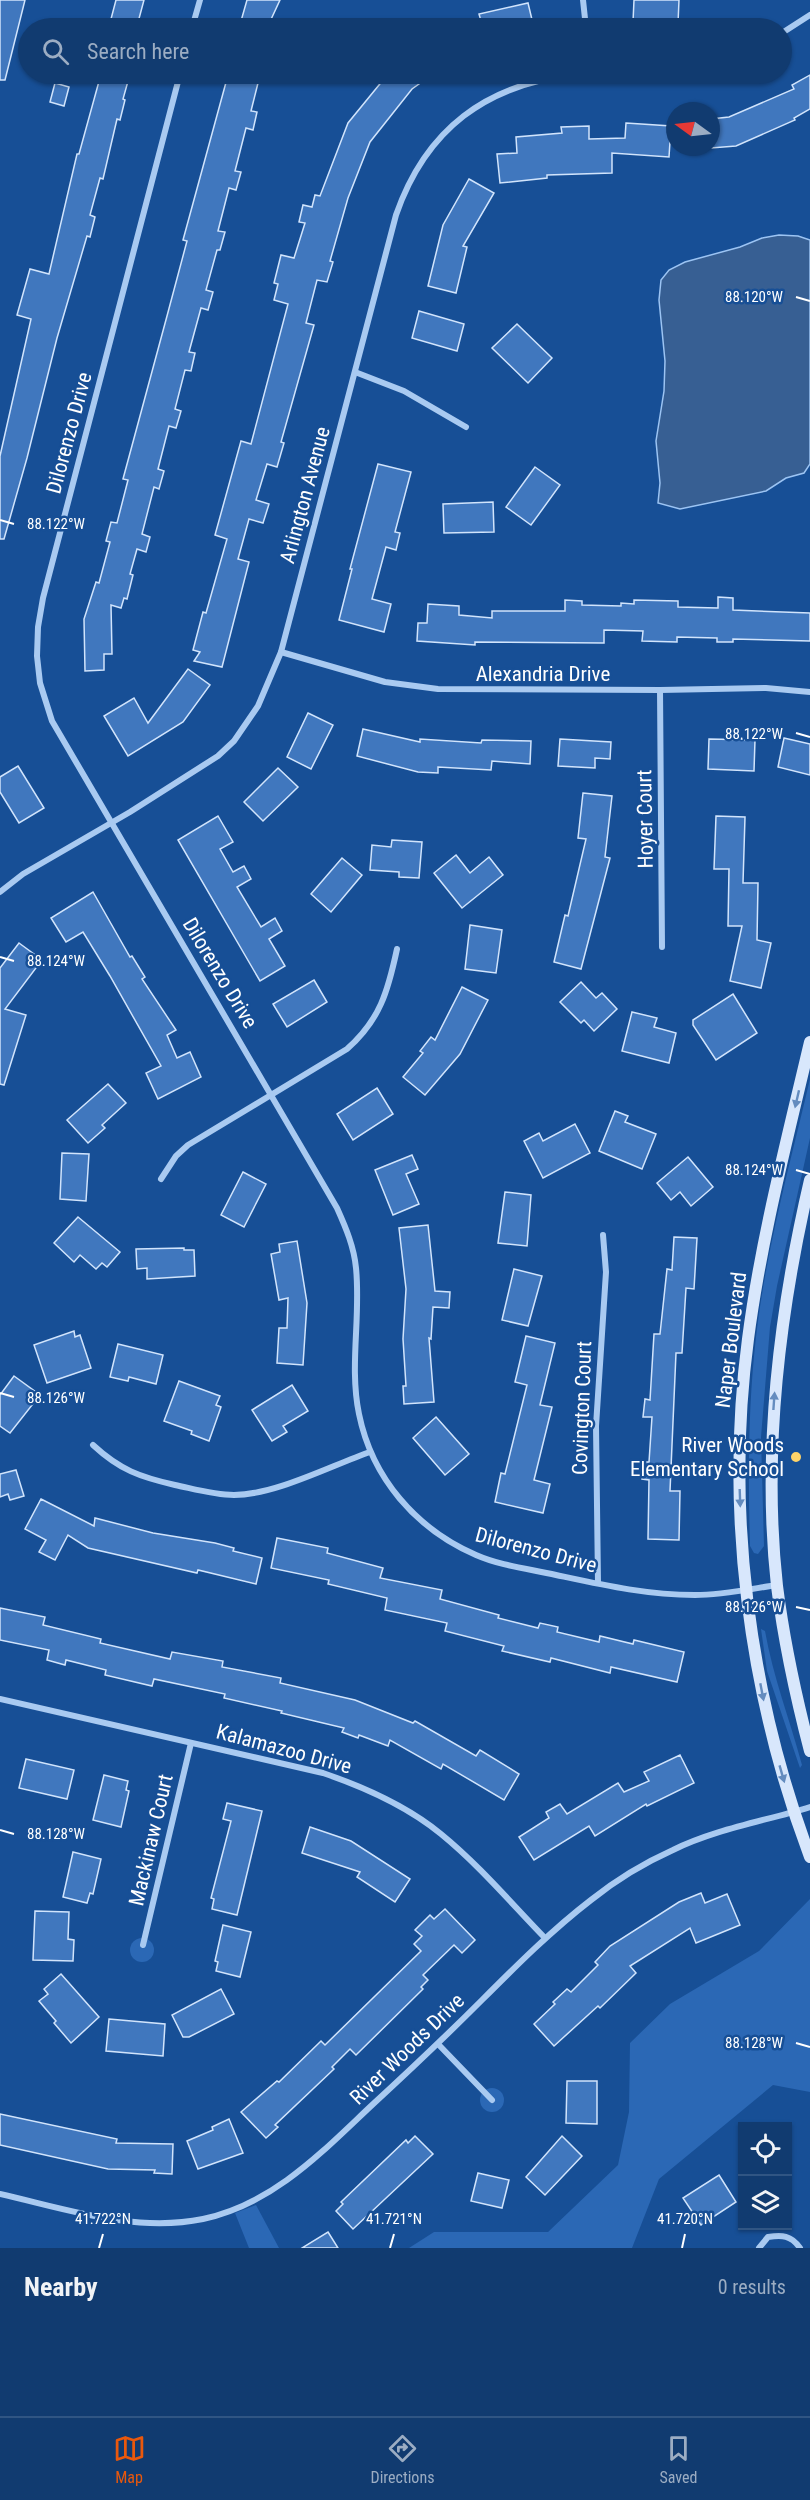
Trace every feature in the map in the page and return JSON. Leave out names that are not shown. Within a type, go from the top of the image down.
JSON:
[{"type":"main road","name":"Naper Boulevard","points":[[810,1042],[768,1222],[748,1341],[741,1406],[739,1468],[747,1589],[762,1696],[794,1812],[810,1857]]},
{"type":"main road","points":[[810,1180],[795,1251],[776,1372],[772,1435],[777,1585],[786,1648],[810,1751]]},
{"type":"street","points":[[195,18],[200,0]]},
{"type":"street","points":[[583,0],[585,18]]},
{"type":"street","points":[[792,27],[810,15]]},
{"type":"street","name":"Dilorenzo Drive","points":[[177,84],[43,598],[38,627],[37,656],[44,701],[52,721],[272,1094],[337,1208],[351,1239],[356,1268],[356,1388],[359,1414],[370,1452],[384,1479],[401,1501],[422,1521],[448,1540],[478,1556],[598,1584],[662,1594],[698,1595],[777,1585]]},
{"type":"street","name":"Arlington Avenue","points":[[0,892],[23,874],[112,824],[199,770],[234,741],[258,706],[281,652],[405,188],[428,150],[460,117],[499,94],[524,84]]},
{"type":"street","points":[[355,372],[404,391],[466,427]]},
{"type":"street","name":"Alexandria Drive","points":[[281,652],[352,674],[414,687],[474,690],[766,688],[810,692]]},
{"type":"street","name":"Hoyer Court","points":[[660,690],[662,947]]},
{"type":"street","points":[[160,1179],[176,1156],[188,1145],[347,1049],[363,1035],[376,1017],[384,1000],[397,949]]},
{"type":"street","name":"Covington Court","points":[[598,1584],[596,1426],[606,1272],[603,1235]]},
{"type":"street","points":[[93,1445],[110,1461],[144,1477],[210,1493],[233,1495],[254,1493],[278,1486],[370,1452]]},
{"type":"street","name":"Kalamazoo Drive","points":[[0,1699],[324,1773],[353,1783],[383,1798],[440,1833],[467,1857],[545,1938]]},
{"type":"street","name":"Mackinaw Court","points":[[143,1945],[191,1743]]},
{"type":"street","name":"River Woods Drive","points":[[0,2194],[99,2217],[140,2223],[179,2223],[205,2219],[262,2197],[303,2170],[438,2044],[545,1938],[610,1887],[675,1849],[719,1833],[810,1807]]},
{"type":"street","points":[[438,2044],[492,2100]]},
{"type":"street","points":[[759,2248],[768,2237],[784,2235],[792,2239],[800,2248]]},
{"type":"shaded area","points":[[779,235],[798,236],[810,240],[810,464],[804,473],[786,478],[766,491],[680,509],[658,503],[660,483],[656,441],[664,391],[665,361],[659,300],[661,280],[669,270],[685,262],[740,247],[762,238]]},
{"type":"shaded area","points":[[810,1079],[810,1138],[770,1327],[761,1437],[764,1546],[758,1554],[754,1553],[750,1546],[750,1415],[753,1363],[760,1304],[772,1240]]},
{"type":"shaded area","points":[[761,1629],[765,1631],[777,1682],[802,1765],[800,1768],[767,1671]]},
{"type":"shaded area","points":[[810,1899],[810,2092],[773,2085],[659,2179],[632,2248],[409,2248],[434,2232],[548,2232],[618,2165],[629,2112],[630,2043],[670,2004],[759,1951]]},
{"type":"shaded area","points":[[142,1938],[151,1941],[154,1950],[151,1959],[142,1962],[133,1959],[130,1950],[133,1941]]},
{"type":"shaded area","points":[[492,2088],[501,2091],[504,2100],[501,2109],[492,2112],[483,2109],[480,2100],[483,2091]]},
{"type":"shaded area","points":[[256,2205],[279,2248],[249,2248],[235,2213]]},
{"type":"building","points":[[0,0],[25,0],[20,18],[18,18],[18,28],[5,80],[0,80]]},
{"type":"building","points":[[116,0],[144,0],[139,18],[111,18]]},
{"type":"building","points":[[247,0],[280,0],[272,18],[242,18]]},
{"type":"building","points":[[634,0],[679,0],[678,18],[633,18]]},
{"type":"building","points":[[528,3],[532,18],[480,18],[479,14]]},
{"type":"building","points":[[810,75],[810,109],[794,118],[795,120],[736,146],[720,147],[720,118],[729,117],[794,89],[792,85]]},
{"type":"building","points":[[55,84],[69,87],[64,106],[50,102]]},
{"type":"building","points":[[98,84],[127,84],[120,120],[117,119],[103,179],[100,178],[90,215],[95,217],[90,237],[87,236],[57,338],[4,539],[0,539],[0,456],[31,319],[17,315],[30,269],[49,274],[77,154],[79,154]]},
{"type":"building","points":[[226,84],[258,84],[251,111],[257,112],[253,130],[246,128],[235,171],[241,172],[236,190],[229,188],[218,231],[225,232],[220,250],[217,250],[206,290],[213,292],[208,310],[201,308],[189,352],[195,353],[191,371],[185,370],[175,409],[181,411],[176,428],[169,426],[158,469],[164,471],[159,489],[154,487],[142,534],[150,537],[146,552],[137,549],[130,574],[133,575],[127,599],[124,598],[121,608],[111,605],[112,654],[104,654],[104,670],[85,671],[84,619],[96,582],[99,583],[110,542],[106,541],[111,522],[117,523],[128,480],[123,479],[187,241],[183,240]]},
{"type":"building","points":[[380,84],[419,84],[412,89],[370,142],[348,198],[330,261],[333,262],[327,282],[317,280],[306,323],[314,325],[281,442],[284,443],[277,467],[267,464],[256,500],[269,504],[263,523],[249,519],[238,559],[249,562],[222,667],[194,661],[200,652],[193,650],[203,612],[206,613],[227,539],[215,535],[241,441],[251,444],[288,304],[274,300],[278,284],[274,283],[281,255],[294,258],[305,223],[299,222],[303,205],[312,207],[315,195],[320,196],[348,123]]},
{"type":"building","points":[[626,123],[666,126],[666,156],[669,157],[612,153],[612,173],[547,175],[547,178],[500,183],[497,154],[517,153],[516,137],[562,133],[561,127],[589,126],[589,139],[625,138]]},
{"type":"building","points":[[469,179],[494,193],[463,246],[467,247],[456,293],[428,286],[443,225]]},
{"type":"building","points":[[419,311],[464,324],[457,351],[412,338]]},
{"type":"building","points":[[517,324],[552,358],[528,383],[492,348]]},
{"type":"building","points":[[378,464],[411,472],[395,532],[400,533],[396,550],[386,547],[372,599],[391,604],[384,632],[339,620]]},
{"type":"building","points":[[535,467],[560,485],[531,525],[506,507]]},
{"type":"building","points":[[493,502],[494,532],[444,533],[443,504]]},
{"type":"building","points":[[718,597],[733,598],[733,610],[810,613],[810,641],[733,639],[733,642],[717,642],[717,638],[677,637],[677,642],[642,641],[643,631],[604,630],[604,643],[475,642],[475,645],[417,641],[418,623],[427,623],[428,604],[459,606],[459,615],[492,618],[492,611],[565,611],[565,600],[582,601],[582,605],[621,606],[621,603],[634,604],[634,600],[678,601],[678,607],[718,608]]},
{"type":"building","points":[[188,669],[210,685],[183,722],[128,756],[104,716],[134,698],[148,723]]},
{"type":"building","points":[[308,713],[333,725],[311,769],[287,757]]},
{"type":"building","points":[[363,729],[420,742],[420,739],[481,743],[482,740],[531,741],[530,764],[492,761],[491,770],[438,767],[438,773],[418,772],[357,756]]},
{"type":"building","points":[[784,738],[810,744],[810,775],[778,767]]},
{"type":"building","points":[[560,739],[611,742],[610,759],[595,758],[595,768],[558,766]]},
{"type":"building","points":[[709,739],[755,740],[754,771],[708,769]]},
{"type":"building","points":[[18,766],[44,808],[19,823],[0,792],[0,777]]},
{"type":"building","points":[[278,768],[298,787],[263,821],[244,802]]},
{"type":"building","points":[[583,793],[612,796],[605,857],[610,858],[581,969],[554,962],[565,915],[568,916],[586,839],[578,838]]},
{"type":"building","points":[[218,816],[233,842],[220,849],[233,872],[244,866],[251,879],[237,887],[261,927],[275,918],[282,931],[269,939],[285,966],[260,981],[178,840]]},
{"type":"building","points":[[716,816],[745,817],[743,883],[758,883],[757,940],[771,943],[761,988],[730,981],[742,926],[728,926],[729,869],[714,869]]},
{"type":"building","points":[[392,840],[422,842],[419,878],[399,877],[399,872],[370,870],[372,845],[391,847]]},
{"type":"building","points":[[456,855],[470,873],[489,857],[503,875],[462,908],[434,873]]},
{"type":"building","points":[[342,858],[362,875],[331,912],[311,894]]},
{"type":"building","points":[[93,892],[130,957],[132,956],[145,977],[142,979],[176,1030],[167,1035],[177,1058],[190,1052],[201,1077],[158,1099],[146,1073],[161,1066],[110,976],[83,932],[66,942],[51,918]]},
{"type":"building","points":[[470,925],[502,930],[496,973],[465,969]]},
{"type":"building","points":[[19,943],[42,960],[5,1009],[26,1015],[4,1085],[0,1084],[0,968]]},
{"type":"building","points":[[314,980],[327,1002],[287,1027],[273,1004]]},
{"type":"building","points":[[581,982],[596,998],[602,993],[617,1009],[594,1031],[584,1020],[581,1023],[560,1002]]},
{"type":"building","points":[[462,987],[488,1000],[460,1054],[425,1095],[403,1077],[423,1053],[420,1051],[431,1037],[435,1040]]},
{"type":"building","points":[[733,994],[757,1033],[716,1060],[693,1025],[693,1020]]},
{"type":"building","points":[[632,1012],[657,1018],[654,1027],[676,1033],[669,1063],[622,1051]]},
{"type":"building","points":[[108,1084],[126,1103],[102,1125],[105,1128],[88,1143],[67,1120]]},
{"type":"building","points":[[377,1088],[393,1114],[353,1140],[337,1114]]},
{"type":"building","points":[[615,1111],[628,1116],[625,1122],[656,1134],[642,1169],[599,1151]]},
{"type":"building","points":[[575,1124],[590,1153],[543,1178],[524,1141],[539,1133],[543,1141]]},
{"type":"building","points":[[62,1153],[89,1154],[86,1201],[60,1199]]},
{"type":"building","points":[[412,1155],[418,1169],[406,1174],[419,1204],[393,1215],[375,1170]]},
{"type":"building","points":[[688,1157],[713,1187],[691,1206],[680,1192],[671,1200],[657,1183]]},
{"type":"building","points":[[243,1172],[266,1184],[244,1227],[221,1215]]},
{"type":"building","points":[[505,1192],[531,1195],[527,1246],[498,1243]]},
{"type":"building","points":[[78,1217],[120,1252],[107,1267],[102,1263],[96,1269],[80,1255],[74,1262],[54,1243]]},
{"type":"building","points":[[428,1225],[435,1291],[450,1292],[449,1308],[433,1307],[431,1339],[429,1338],[434,1402],[404,1404],[403,1386],[406,1386],[403,1339],[406,1289],[399,1228]]},
{"type":"building","points":[[674,1237],[697,1238],[694,1289],[686,1288],[682,1353],[676,1353],[670,1491],[680,1491],[679,1540],[648,1539],[649,1480],[642,1479],[643,1462],[649,1462],[652,1417],[643,1417],[645,1399],[650,1400],[654,1334],[660,1334],[667,1269],[672,1270]]},
{"type":"building","points":[[297,1241],[307,1303],[303,1365],[277,1363],[279,1328],[287,1328],[288,1298],[279,1300],[271,1254],[280,1252],[279,1244]]},
{"type":"building","points":[[184,1248],[184,1250],[194,1250],[195,1276],[147,1279],[147,1268],[137,1269],[136,1249]]},
{"type":"building","points":[[514,1269],[542,1276],[528,1326],[502,1320]]},
{"type":"building","points":[[74,1331],[75,1337],[80,1335],[91,1368],[47,1383],[34,1345]]},
{"type":"building","points":[[526,1336],[555,1343],[540,1405],[552,1407],[534,1480],[550,1484],[543,1513],[495,1502],[501,1473],[505,1474],[527,1385],[515,1382]]},
{"type":"building","points":[[118,1344],[163,1355],[156,1384],[129,1377],[128,1381],[110,1377]]},
{"type":"building","points":[[14,1376],[40,1395],[10,1433],[0,1426],[0,1395]]},
{"type":"building","points":[[179,1381],[220,1396],[216,1405],[221,1407],[209,1441],[191,1434],[192,1431],[164,1421]]},
{"type":"building","points":[[292,1385],[308,1411],[283,1426],[287,1432],[272,1441],[252,1410]]},
{"type":"building","points":[[436,1417],[469,1454],[445,1475],[413,1438]]},
{"type":"building","points":[[16,1470],[24,1496],[10,1500],[8,1494],[0,1497],[0,1474]]},
{"type":"building","points":[[41,1499],[94,1526],[95,1518],[153,1533],[215,1543],[234,1548],[233,1551],[262,1558],[256,1584],[88,1548],[68,1535],[55,1560],[39,1552],[46,1540],[25,1529]]},
{"type":"building","points":[[277,1538],[328,1548],[327,1553],[383,1568],[380,1578],[442,1590],[440,1599],[499,1615],[498,1618],[538,1628],[540,1623],[558,1627],[557,1632],[599,1642],[600,1636],[633,1644],[634,1640],[684,1652],[677,1682],[611,1667],[610,1673],[551,1658],[550,1662],[502,1651],[504,1646],[445,1631],[447,1623],[385,1610],[387,1598],[328,1584],[329,1580],[271,1568]]},
{"type":"building","points":[[0,1608],[45,1617],[43,1625],[101,1639],[100,1643],[170,1659],[172,1652],[223,1661],[222,1667],[281,1678],[280,1683],[355,1700],[413,1723],[415,1721],[476,1756],[480,1750],[519,1774],[504,1800],[443,1764],[441,1769],[390,1740],[388,1746],[359,1735],[358,1738],[342,1732],[344,1728],[224,1698],[225,1694],[154,1679],[152,1686],[105,1675],[106,1670],[66,1660],[65,1665],[47,1660],[49,1650],[0,1640]]},
{"type":"building","points":[[680,1755],[694,1783],[647,1806],[646,1804],[595,1836],[589,1826],[534,1860],[519,1837],[549,1818],[546,1812],[560,1804],[567,1814],[618,1783],[624,1792],[649,1781],[644,1772]]},
{"type":"building","points":[[26,1759],[74,1770],[67,1799],[19,1788]]},
{"type":"building","points":[[104,1775],[128,1781],[126,1790],[129,1791],[121,1827],[93,1820]]},
{"type":"building","points":[[227,1803],[262,1811],[237,1915],[212,1909],[214,1899],[211,1898],[231,1821],[223,1819]]},
{"type":"building","points":[[310,1827],[351,1841],[410,1879],[395,1902],[357,1877],[360,1872],[302,1853]]},
{"type":"building","points":[[73,1852],[101,1859],[93,1894],[90,1893],[87,1903],[63,1897]]},
{"type":"building","points":[[701,1893],[705,1903],[727,1894],[740,1925],[696,1943],[690,1928],[630,1966],[636,1973],[600,2008],[598,2006],[554,2046],[534,2024],[567,1989],[571,1992],[598,1965],[595,1962],[610,1946],[679,1902]]},
{"type":"building","points":[[445,1909],[475,1940],[462,1953],[454,1945],[423,1975],[428,1980],[421,1987],[423,1989],[356,2055],[350,2049],[332,2067],[334,2069],[275,2125],[278,2127],[266,2138],[241,2112],[277,2081],[279,2082],[321,2041],[325,2045],[421,1951],[414,1944],[422,1936],[415,1930],[430,1915],[434,1919]]},
{"type":"building","points":[[35,1911],[69,1912],[68,1939],[74,1940],[73,1961],[33,1960]]},
{"type":"building","points":[[223,1925],[251,1932],[240,1977],[216,1971],[218,1962],[215,1961]]},
{"type":"building","points":[[61,1974],[99,2017],[71,2043],[39,2001],[48,1994],[44,1989]]},
{"type":"building","points":[[221,1989],[234,2014],[189,2037],[183,2037],[172,2015]]},
{"type":"building","points":[[109,2019],[165,2024],[163,2056],[106,2051]]},
{"type":"building","points":[[567,2081],[597,2081],[597,2124],[566,2123]]},
{"type":"building","points":[[0,2114],[117,2139],[116,2143],[173,2144],[172,2174],[154,2173],[155,2170],[108,2169],[0,2145]]},
{"type":"building","points":[[229,2119],[243,2153],[198,2169],[187,2141],[213,2130],[212,2127]]},
{"type":"building","points":[[415,2136],[433,2154],[353,2229],[336,2211],[343,2204],[341,2202],[406,2140],[408,2143]]},
{"type":"building","points":[[562,2136],[582,2156],[545,2195],[526,2177]]},
{"type":"building","points":[[478,2173],[509,2180],[502,2208],[471,2201]]},
{"type":"building","points":[[719,2175],[736,2202],[701,2225],[683,2198]]},
{"type":"building","points":[[328,2232],[338,2248],[302,2248]]},
{"type":"place","name":"River Woods Elementary School","points":[[796,1457]]}]
